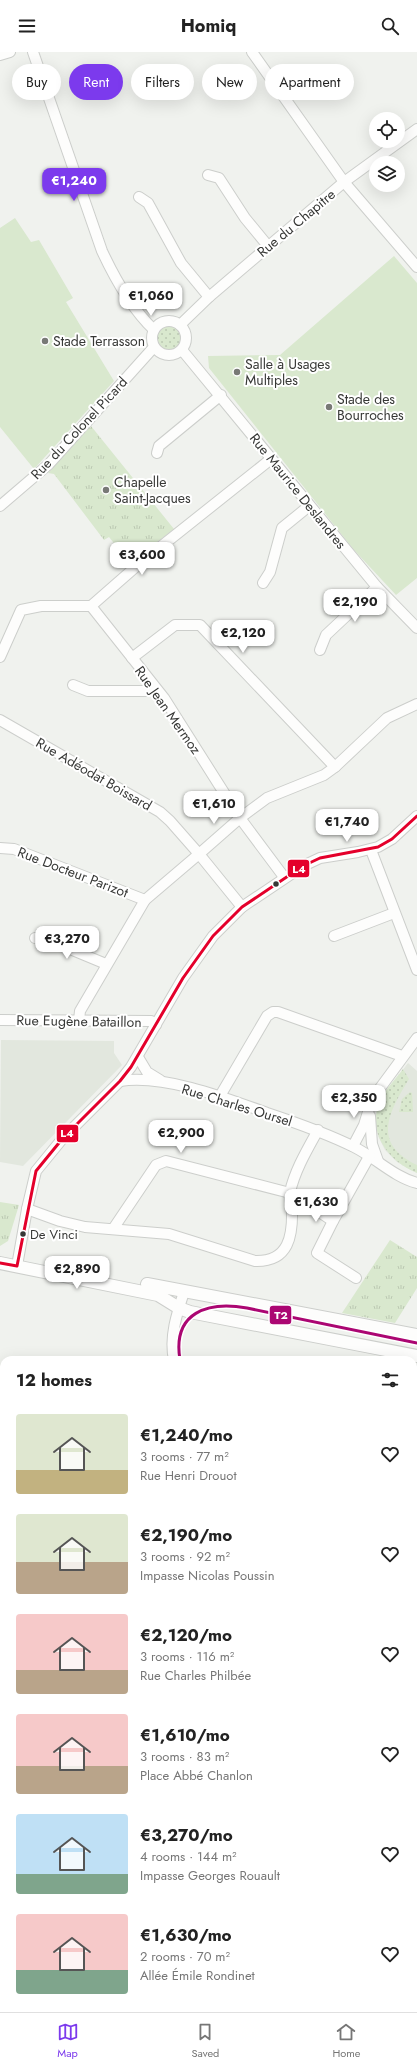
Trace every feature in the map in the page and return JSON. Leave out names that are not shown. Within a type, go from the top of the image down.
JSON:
[{"type":"street","points":[[0,55],[10,52]]},
{"type":"street","points":[[33,52],[102,251],[114,277],[145,321],[154,330]]},
{"type":"street","points":[[252,52],[344,182],[417,267]]},
{"type":"street","name":"Rue du Chapitre","points":[[180,325],[268,246],[344,182],[417,129]]},
{"type":"street","points":[[208,175],[219,178],[244,218],[268,246]]},
{"type":"street","points":[[139,197],[148,203],[182,263],[210,297]]},
{"type":"street","points":[[165,321],[176,322],[180,325],[184,329],[186,339],[182,350],[173,355],[167,355],[158,351],[154,347],[152,342],[156,326],[165,321]]},
{"type":"street","name":"Rue du Colonel Picard","points":[[0,506],[49,464],[154,347]]},
{"type":"street","name":"Rue Maurice Deslandres","points":[[182,350],[221,395],[308,506],[377,587],[417,628]]},
{"type":"street","points":[[157,453],[159,446],[221,395]]},
{"type":"street","points":[[0,657],[21,610],[41,606],[91,606],[139,564],[271,459]]},
{"type":"street","points":[[263,583],[270,572],[282,528],[308,506]]},
{"type":"street","points":[[320,650],[326,636],[377,587]]},
{"type":"street","name":"Rue Jean Mermoz","points":[[91,606],[164,698],[240,818],[284,878]]},
{"type":"street","points":[[132,658],[175,625],[200,625],[335,767]]},
{"type":"street","points":[[73,685],[88,691],[146,691],[153,686]]},
{"type":"street","points":[[79,1020],[80,1011],[106,964],[145,900],[240,818],[267,798],[324,775],[335,767],[388,718],[417,704]]},
{"type":"street","name":"Rue Adéodat Boissard","points":[[0,720],[160,812],[170,821],[199,854],[242,907]]},
{"type":"street","points":[[17,1263],[26,1209],[36,1170],[63,1138],[120,1081],[138,1057],[156,1025],[205,947],[242,907],[303,866],[320,858],[371,850],[392,839],[417,816]]},
{"type":"street","name":"Rue Docteur Parizot","points":[[0,848],[14,849],[145,900]]},
{"type":"street","points":[[371,850],[394,914],[417,970]]},
{"type":"street","points":[[334,936],[394,914]]},
{"type":"street","points":[[34,938],[53,942],[106,964]]},
{"type":"street","points":[[220,1096],[267,1016],[272,1012],[278,1012],[402,1056]]},
{"type":"street","name":"Rue Eugène Bataillon","points":[[0,1020],[151,1022],[156,1025]]},
{"type":"street","points":[[353,1146],[364,1125],[372,1099],[402,1056],[417,1038]]},
{"type":"street","name":"Rue Charles Oursel","points":[[138,1057],[147,1072],[163,1082]]},
{"type":"street","name":"Rue Charles Oursel","points":[[120,1081],[137,1080],[163,1082],[220,1096],[318,1130],[353,1146],[374,1158],[395,1173],[417,1183]]},
{"type":"street","points":[[356,1278],[318,1253],[333,1221],[374,1158],[369,1126],[372,1099]]},
{"type":"street","points":[[26,1209],[60,1221],[85,1227],[169,1234],[255,1261],[266,1261],[276,1258],[287,1244],[292,1218],[290,1193],[302,1157],[318,1130]]},
{"type":"street","points":[[113,1230],[156,1165],[160,1162],[166,1162],[290,1193]]},
{"type":"street","points":[[312,1207],[333,1221]]},
{"type":"street","points":[[0,1256],[17,1263],[158,1294],[179,1308],[417,1356]]},
{"type":"street","points":[[0,1263],[17,1263],[221,1299],[246,1301],[417,1334]]},
{"type":"street","points":[[174,1356],[173,1338],[184,1292]]},
{"type":"shaded area","points":[[1,1040],[114,1041],[114,1053],[122,1065],[23,1166],[0,1162]]},
{"type":"shaded area","points":[[408,1063],[417,1071],[417,1173],[397,1162],[385,1150],[378,1136],[376,1124],[377,1110],[381,1099]]},
{"type":"green space","name":"Stade Terrasson","points":[[15,218],[31,242],[39,240],[73,298],[66,302],[114,381],[34,469],[0,427],[0,228]]},
{"type":"green space","name":"Stade des Bourroches","points":[[394,256],[417,283],[417,578],[396,595],[354,550],[209,368],[208,356],[280,355]]},
{"type":"green space","points":[[169,325],[178,329],[182,338],[178,347],[169,351],[160,347],[156,338],[160,329]]},
{"type":"green space","points":[[91,426],[174,529],[130,563],[109,537],[104,540],[54,474],[48,473]]},
{"type":"green space","points":[[403,1069],[409,1079],[395,1103],[388,1126],[389,1137],[394,1147],[403,1156],[417,1165],[417,1173],[406,1168],[389,1153],[382,1144],[376,1122],[377,1111],[383,1095]]},
{"type":"green space","points":[[410,1092],[412,1093],[413,1112],[399,1112],[402,1099]]},
{"type":"green space","points":[[0,1202],[19,1205],[8,1241],[0,1246]]},
{"type":"green space","points":[[390,1240],[417,1257],[417,1288],[395,1323],[342,1313]]},
{"type":"transit line","name":"L4","points":[[0,1263],[17,1266],[36,1171],[63,1138],[120,1081],[131,1067],[183,978],[213,936],[242,907],[303,866],[320,858],[378,847],[392,839],[417,816]]},
{"type":"transit line","name":"T2","points":[[180,1356],[179,1344],[182,1331],[187,1321],[196,1313],[219,1306],[247,1308],[417,1343]]},
{"type":"place","name":"Stade Terrasson","points":[[45,341]]},
{"type":"place","name":"Salle à Usages Multiples","points":[[237,372]]},
{"type":"place","name":"Stade des Bourroches","points":[[329,407]]},
{"type":"place","name":"Chapelle Saint-Jacques","points":[[106,490]]},
{"type":"place","name":"De Vinci","points":[[23,1234]]}]
